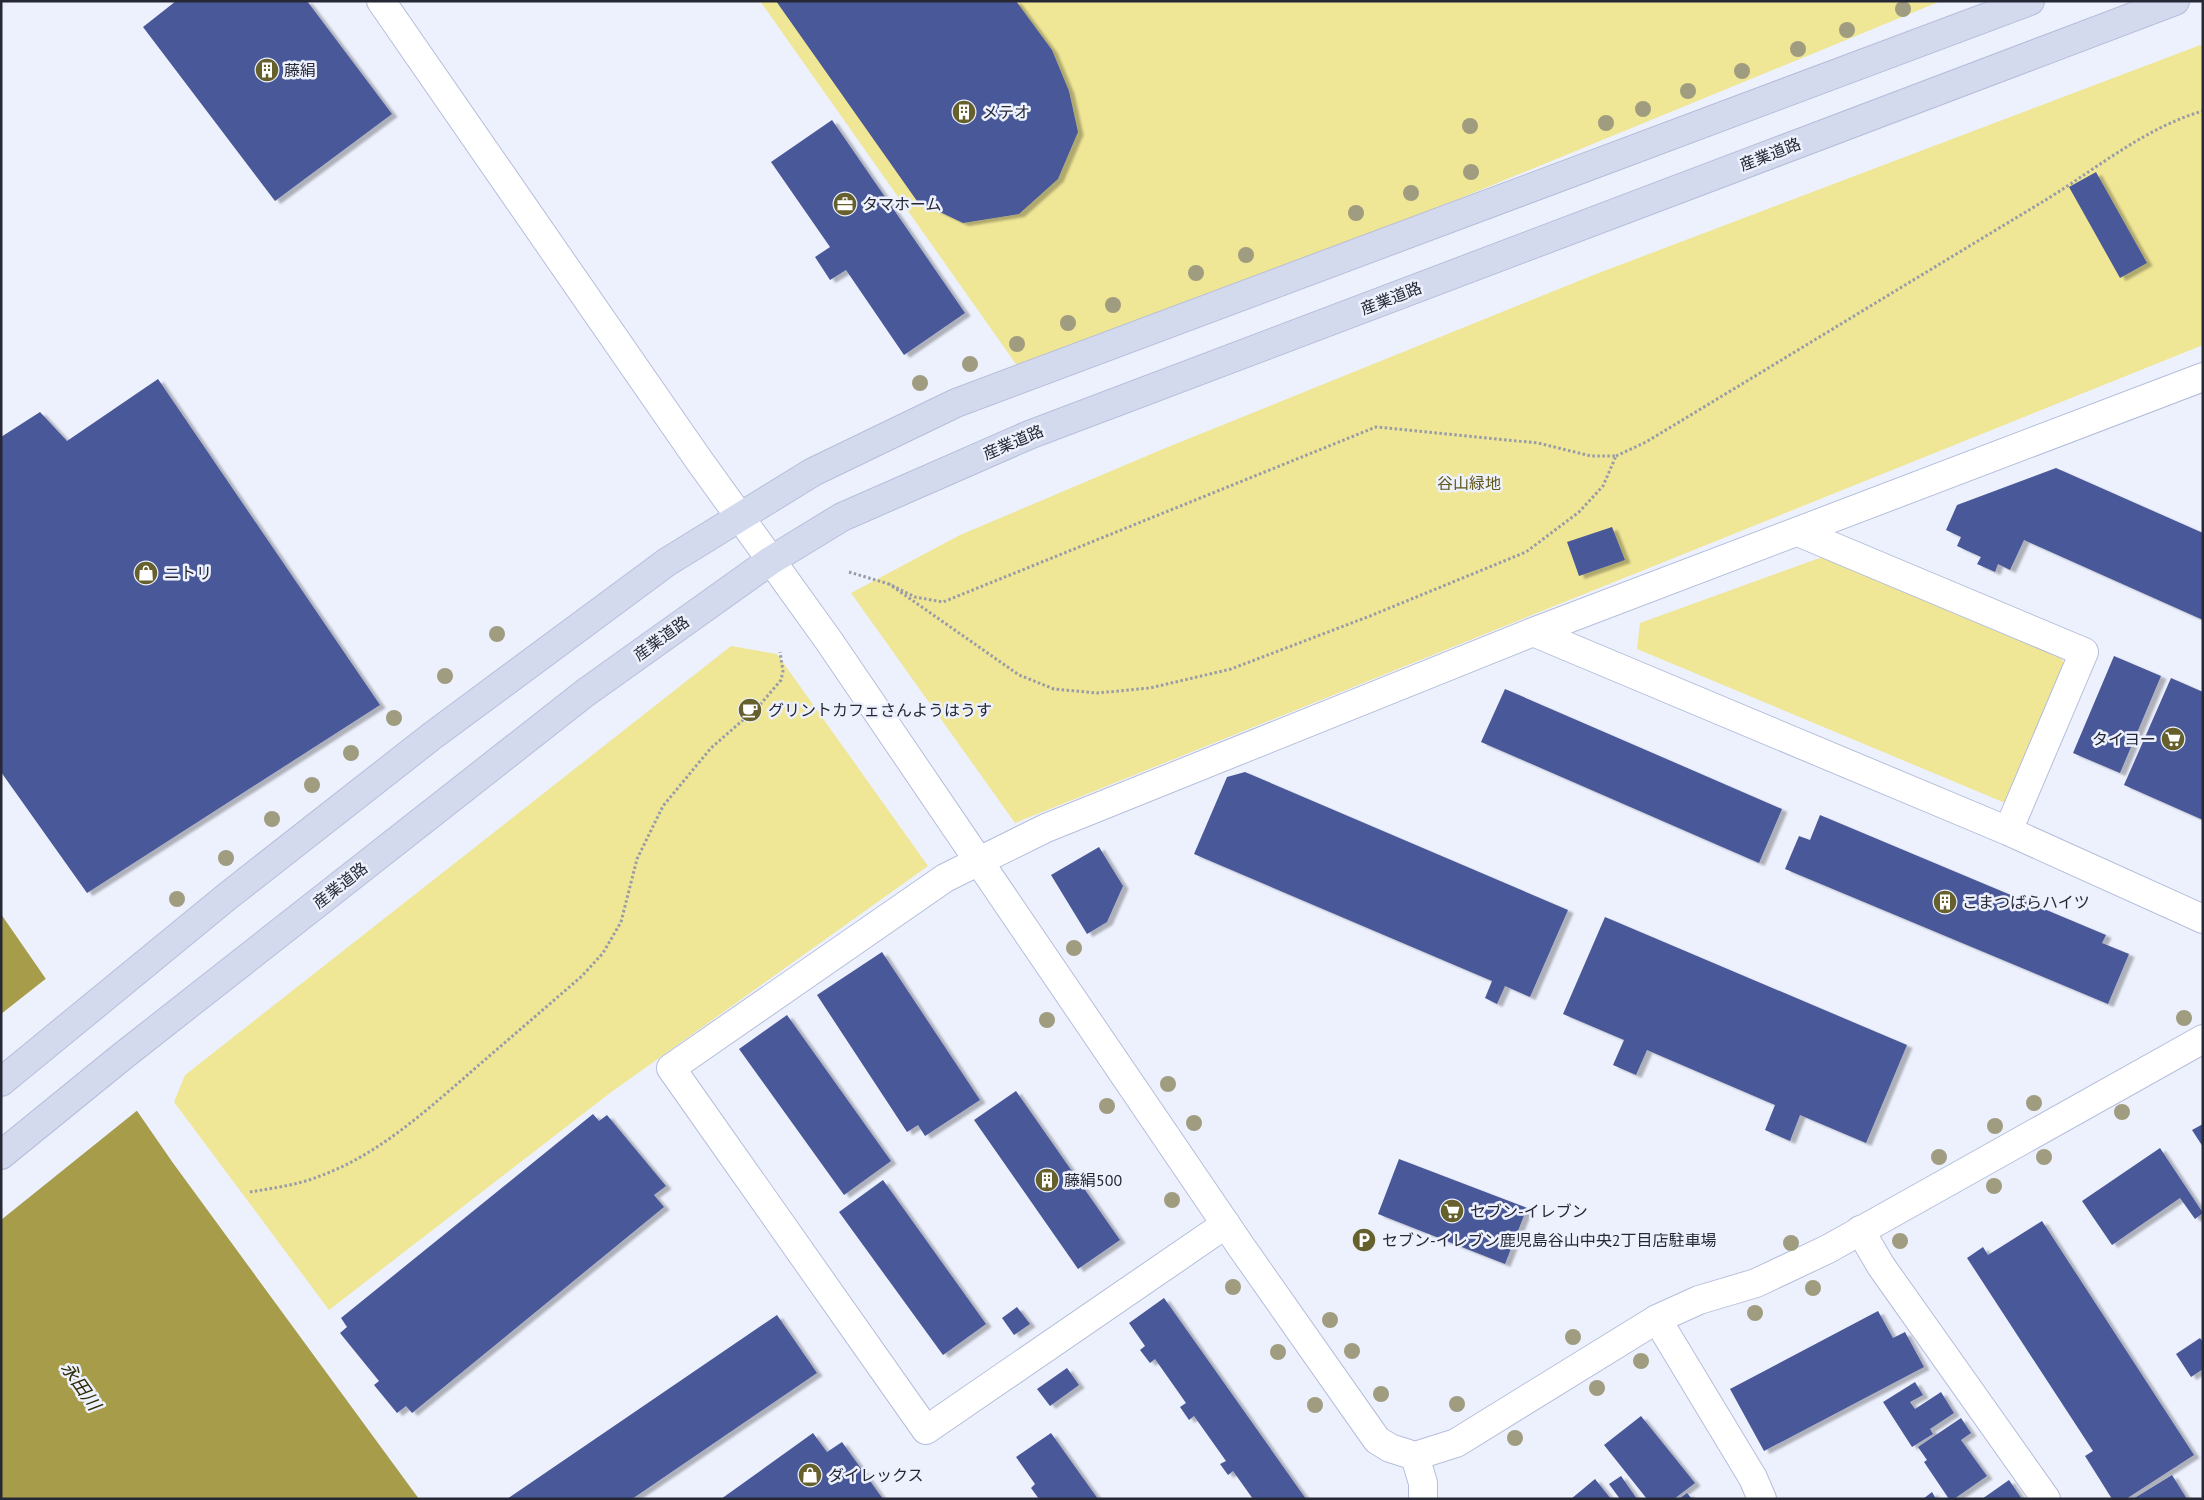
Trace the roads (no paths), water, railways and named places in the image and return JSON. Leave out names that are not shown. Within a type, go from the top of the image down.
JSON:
[{"type":"main road","points":[[1,1082],[229,895],[440,730],[667,562],[813,472],[956,403],[2030,1]]},
{"type":"main road","name":"産業道路","points":[[1,1155],[124,1055],[585,693],[770,561],[842,517],[1029,435],[2175,1]]},
{"type":"street","points":[[381,1],[739,517],[829,641],[1226,1224],[1377,1440],[1390,1448],[1415,1456],[1456,1442],[1657,1319],[1699,1300],[1756,1283],[1828,1249],[2203,1039]]},
{"type":"street","points":[[1226,1224],[926,1430],[671,1068],[944,878],[981,862],[1046,828],[1533,632],[2203,377]]},
{"type":"street","points":[[1798,532],[2084,652],[2008,831]]},
{"type":"street","points":[[1533,632],[2008,831],[2203,920]]},
{"type":"street","points":[[1860,1230],[1881,1266],[2046,1499]]},
{"type":"street","points":[[1657,1319],[1753,1478],[1762,1499]]},
{"type":"street","points":[[1415,1456],[1422,1483],[1423,1499]]},
{"type":"water","name":"永田川","points":[[1,914],[173,1163],[419,1499],[1,1499]]},
{"type":"place","name":"藤絹","points":[[267,70]]},
{"type":"place","name":"メテオ","points":[[964,112]]},
{"type":"place","name":"タマホーム","points":[[845,204]]},
{"type":"place","name":"ニトリ","points":[[146,573]]},
{"type":"place","name":"グリントカフェさんようはうす","points":[[750,710]]},
{"type":"place","name":"タイヨー","points":[[2173,739]]},
{"type":"place","name":"こまつばらハイツ","points":[[1945,902]]},
{"type":"place","name":"藤絹500","points":[[1047,1180]]},
{"type":"place","name":"セブン-イレブン","points":[[1452,1211]]},
{"type":"place","name":"セブン-イレブン鹿児島谷山中央2丁目店駐車場","points":[[1364,1240]]},
{"type":"place","name":"ダイレックス","points":[[810,1475]]},
{"type":"park label","name":"谷山緑地","points":[[1469,483]]}]
